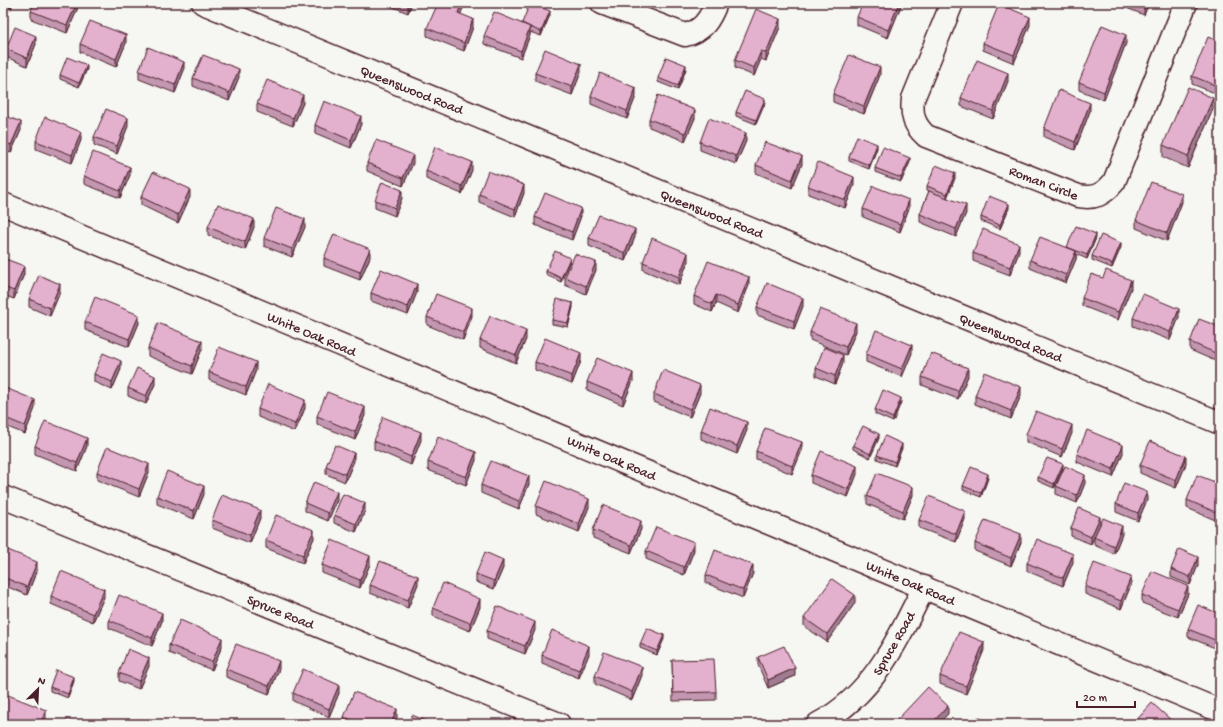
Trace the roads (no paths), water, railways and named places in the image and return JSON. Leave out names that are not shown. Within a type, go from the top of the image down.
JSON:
[{"type":"street","name":"Queenswood Road","points":[[203,3],[1220,423]]},
{"type":"street","points":[[602,3],[685,35],[694,33],[703,26],[711,17],[716,3]]},
{"type":"street","name":"Roman Circle","points":[[952,3],[913,99],[911,112],[918,129],[926,136],[1078,196],[1090,198],[1101,195],[1114,182],[1186,3]]},
{"type":"street","name":"White Oak Road","points":[[3,204],[1220,711]]},
{"type":"street","name":"Spruce Road","points":[[3,497],[559,724]]},
{"type":"street","name":"Spruce Road","points":[[818,724],[858,695],[877,674],[894,646],[924,587]]}]
